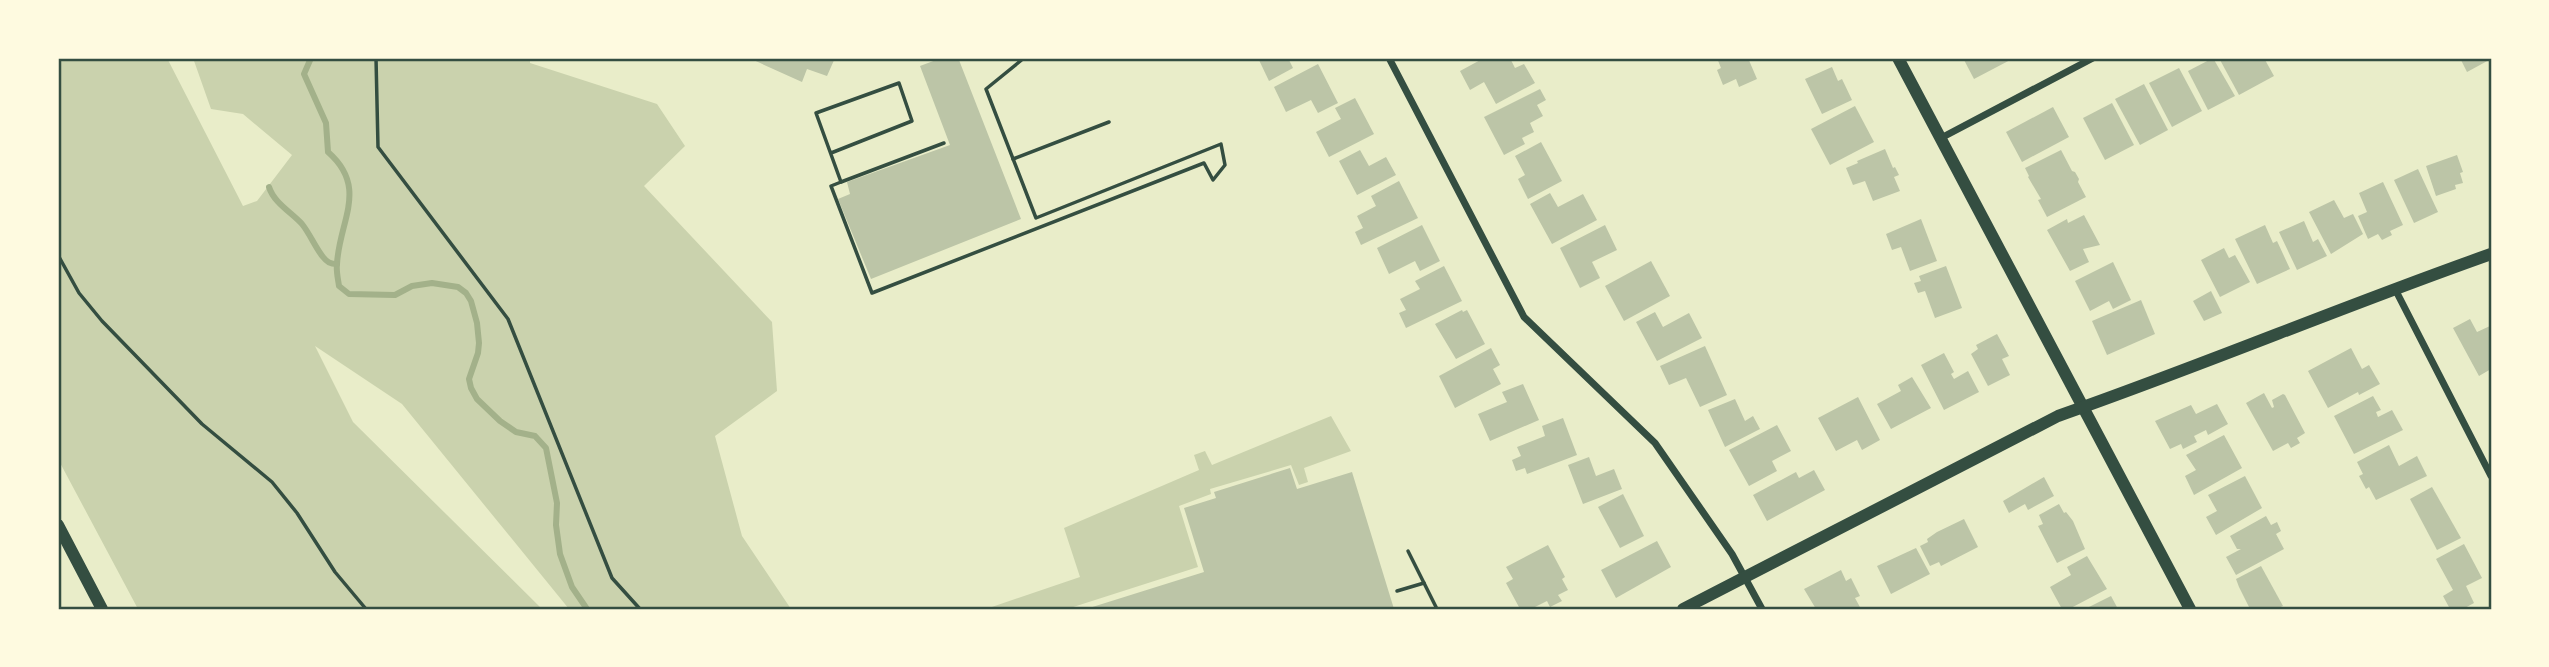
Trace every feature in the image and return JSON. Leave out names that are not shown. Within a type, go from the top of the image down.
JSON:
[{"type":"street","points":[[1389,58],[1524,317],[1655,443],[1732,554],[1762,609]]},
{"type":"street","points":[[1898,58],[2190,609]]},
{"type":"street","points":[[1941,138],[2093,58]]},
{"type":"street","points":[[1683,609],[2058,416],[2491,254]]},
{"type":"street","points":[[2395,288],[2491,476]]},
{"type":"street","points":[[58,525],[102,609]]},
{"type":"path","points":[[376,58],[378,147],[508,319],[612,578],[640,609]]},
{"type":"path","points":[[944,143],[831,186],[872,293],[1204,163],[1213,180],[1225,165],[1221,144],[1036,218],[986,89],[1024,58]]},
{"type":"path","points":[[831,153],[912,121],[898,83],[816,113],[841,182]]},
{"type":"path","points":[[1013,159],[1109,122]]},
{"type":"path","points":[[58,255],[89,307],[143,365],[213,434],[272,482],[297,513],[335,572],[366,609]]},
{"type":"path","points":[[1408,551],[1437,609]]},
{"type":"path","points":[[1397,591],[1424,583]]},
{"type":"green space","points":[[58,58],[167,58],[243,206],[257,201],[292,155],[243,114],[211,109],[193,58],[530,58],[530,63],[657,104],[685,146],[644,186],[772,322],[777,391],[715,436],[742,536],[791,609],[569,609],[402,404],[315,346],[353,422],[542,609],[138,609],[58,459]]},
{"type":"green space","points":[[1331,416],[1351,451],[1304,468],[1308,482],[1299,485],[1291,465],[1210,489],[1211,494],[1179,506],[1198,567],[1067,609],[986,609],[1080,577],[1064,528],[1199,470],[1194,455],[1205,451],[1212,465]]},
{"type":"building","points":[[749,58],[835,58],[827,76],[807,69],[802,82]]},
{"type":"building","points":[[935,58],[964,58],[959,60],[1021,219],[871,279],[838,199],[850,194],[847,182],[950,145],[920,66],[936,60]]},
{"type":"building","points":[[1258,58],[1288,58],[1293,68],[1269,81]]},
{"type":"building","points":[[1484,58],[1510,58],[1515,68],[1524,64],[1535,83],[1496,104],[1484,82],[1470,90],[1460,71]]},
{"type":"building","points":[[1717,58],[1748,58],[1757,79],[1739,87],[1736,79],[1723,85],[1717,70],[1721,68]]},
{"type":"building","points":[[1963,58],[2014,58],[1974,79]]},
{"type":"building","points":[[2213,58],[2235,96],[2208,110],[2188,71]]},
{"type":"building","points":[[2219,58],[2264,58],[2274,76],[2239,95]]},
{"type":"building","points":[[2460,58],[2491,58],[2491,59],[2467,72]]},
{"type":"building","points":[[1318,64],[1338,103],[1318,113],[1311,100],[1286,112],[1274,87]]},
{"type":"building","points":[[1832,67],[1838,81],[1842,79],[1852,100],[1822,114],[1805,79]]},
{"type":"building","points":[[2179,68],[2202,111],[2172,127],[2149,83]]},
{"type":"building","points":[[2144,84],[2168,130],[2140,145],[2115,99]]},
{"type":"building","points":[[1540,89],[1546,100],[1537,105],[1543,116],[1530,123],[1534,132],[1522,138],[1525,144],[1504,155],[1484,117]]},
{"type":"building","points":[[1355,98],[1374,134],[1329,157],[1316,132],[1341,119],[1335,108]]},
{"type":"building","points":[[2112,103],[2134,145],[2105,160],[2083,118]]},
{"type":"building","points":[[1855,106],[1874,142],[1830,165],[1811,129]]},
{"type":"building","points":[[2053,107],[2069,137],[2022,162],[2006,132]]},
{"type":"building","points":[[1541,142],[1562,181],[1528,199],[1518,179],[1525,175],[1515,156]]},
{"type":"building","points":[[1885,149],[1899,175],[1894,177],[1900,191],[1873,201],[1865,181],[1853,185],[1846,168]]},
{"type":"building","points":[[1360,150],[1369,166],[1386,157],[1396,175],[1357,195],[1339,161]]},
{"type":"building","points":[[2061,150],[2079,179],[2086,197],[2047,217],[2025,168]]},
{"type":"building","points":[[2457,155],[2463,172],[2460,173],[2463,183],[2455,185],[2456,189],[2436,196],[2426,166]]},
{"type":"building","points":[[2418,169],[2438,212],[2414,223],[2394,180]]},
{"type":"building","points":[[1399,181],[1418,218],[1361,245],[1355,232],[1363,228],[1357,216],[1376,206],[1371,196]]},
{"type":"building","points":[[2383,182],[2403,225],[2390,231],[2392,235],[2382,240],[2378,234],[2368,239],[2358,216],[2367,212],[2359,193]]},
{"type":"building","points":[[1550,193],[1558,207],[1583,194],[1597,220],[1552,244],[1530,204]]},
{"type":"building","points":[[2334,200],[2344,218],[2353,214],[2363,234],[2331,254],[2309,212]]},
{"type":"building","points":[[2084,215],[2100,245],[2083,249],[2089,262],[2070,271],[2047,230],[2067,219],[2068,223]]},
{"type":"building","points":[[1921,219],[1937,261],[1910,271],[1901,247],[1892,250],[1886,234]]},
{"type":"building","points":[[2304,221],[2313,242],[2318,239],[2327,256],[2297,270],[2279,232]]},
{"type":"building","points":[[1422,225],[1440,261],[1420,271],[1415,261],[1389,274],[1377,248]]},
{"type":"building","points":[[1605,225],[1617,250],[1592,262],[1600,278],[1580,288],[1560,248]]},
{"type":"building","points":[[2265,225],[2273,243],[2277,241],[2290,269],[2257,284],[2235,239]]},
{"type":"building","points":[[2224,248],[2229,258],[2235,255],[2250,282],[2220,297],[2201,260]]},
{"type":"building","points":[[1651,261],[1670,296],[1624,321],[1605,286]]},
{"type":"building","points":[[2113,262],[2131,300],[2113,309],[2109,301],[2090,311],[2075,281]]},
{"type":"building","points":[[1444,266],[1462,301],[1406,328],[1399,313],[1406,310],[1400,299],[1420,289],[1415,281]]},
{"type":"building","points":[[1946,266],[1962,308],[1935,318],[1925,291],[1918,293],[1914,283],[1921,281],[1919,276]]},
{"type":"building","points":[[2211,291],[2222,313],[2204,321],[2193,301]]},
{"type":"building","points":[[2141,300],[2155,334],[2107,355],[2092,321]]},
{"type":"building","points":[[1467,310],[1485,344],[1456,359],[1435,324]]},
{"type":"building","points":[[1655,312],[1663,327],[1689,313],[1702,338],[1657,361],[1636,322]]},
{"type":"building","points":[[2470,319],[2477,332],[2490,326],[2491,329],[2491,369],[2479,376],[2453,328]]},
{"type":"building","points":[[1997,334],[2009,356],[2002,359],[2010,375],[1988,386],[1971,354],[1978,349],[1976,345]]},
{"type":"building","points":[[1705,346],[1727,395],[1700,407],[1686,378],[1669,385],[1660,366]]},
{"type":"building","points":[[1491,348],[1500,365],[1493,369],[1501,384],[1455,408],[1439,376]]},
{"type":"building","points":[[2351,348],[2362,369],[2369,365],[2380,384],[2328,408],[2308,371]]},
{"type":"building","points":[[1944,353],[1954,372],[1951,374],[1954,379],[1968,371],[1979,392],[1944,410],[1921,365]]},
{"type":"building","points":[[1912,377],[1931,408],[1891,429],[1877,404],[1901,391],[1898,385]]},
{"type":"building","points":[[1523,384],[1539,420],[1490,441],[1478,414],[1507,402],[1502,392]]},
{"type":"building","points":[[2264,393],[2272,408],[2272,400],[2285,395],[2305,433],[2297,438],[2300,443],[2291,448],[2288,443],[2273,451],[2246,403]]},
{"type":"building","points":[[2373,396],[2381,410],[2376,412],[2378,417],[2392,410],[2403,430],[2354,454],[2334,416]]},
{"type":"building","points":[[1858,397],[1880,440],[1862,450],[1857,440],[1836,451],[1818,418]]},
{"type":"building","points":[[1735,399],[1745,421],[1753,416],[1760,429],[1725,447],[1708,410]]},
{"type":"building","points":[[2217,404],[2228,424],[2208,435],[2206,430],[2194,436],[2197,442],[2183,449],[2181,444],[2170,449],[2155,421],[2191,405],[2196,414]]},
{"type":"building","points":[[1563,418],[1577,455],[1527,474],[1525,468],[1516,471],[1512,460],[1521,456],[1517,447],[1545,436],[1542,426]]},
{"type":"building","points":[[1777,425],[1791,451],[1772,461],[1777,471],[1749,486],[1729,450]]},
{"type":"building","points":[[2224,435],[2242,468],[2194,495],[2185,476],[2196,470],[2186,455]]},
{"type":"building","points":[[2389,445],[2399,466],[2417,456],[2427,476],[2376,500],[2359,476],[2363,474],[2357,462]]},
{"type":"building","points":[[1589,457],[1596,476],[1614,469],[1622,489],[1583,504],[1568,465]]},
{"type":"building","points":[[1290,468],[1297,489],[1352,472],[1394,609],[1086,609],[1204,572],[1184,508],[1216,498],[1214,492]]},
{"type":"building","points":[[1814,470],[1825,490],[1767,521],[1753,495],[1796,472],[1799,478]]},
{"type":"building","points":[[2245,476],[2262,508],[2216,535],[2206,517],[2217,511],[2208,495]]},
{"type":"building","points":[[2044,477],[2054,496],[2028,510],[2025,504],[2009,513],[2003,501]]},
{"type":"building","points":[[2432,487],[2461,538],[2437,550],[2410,499]]},
{"type":"building","points":[[1623,494],[1644,536],[1620,548],[1598,507]]},
{"type":"building","points":[[2059,504],[2073,521],[2085,549],[2057,563],[2038,526],[2043,524],[2039,515]]},
{"type":"building","points":[[2266,516],[2271,525],[2277,522],[2281,531],[2276,534],[2284,549],[2236,575],[2226,557],[2241,549],[2237,549],[2230,536]]},
{"type":"building","points":[[1964,519],[1978,547],[1941,566],[1939,562],[1930,566],[1920,546],[1937,532]]},
{"type":"building","points":[[1657,541],[1671,567],[1616,598],[1601,570]]},
{"type":"building","points":[[2464,544],[2482,578],[2466,586],[2474,603],[2463,609],[2450,609],[2443,596],[2453,590],[2436,559]]},
{"type":"building","points":[[1548,545],[1565,577],[1562,579],[1568,590],[1558,595],[1562,601],[1550,607],[1547,601],[1531,609],[1520,609],[1506,583],[1513,579],[1506,567]]},
{"type":"building","points":[[1916,548],[1930,574],[1891,594],[1877,566]]},
{"type":"building","points":[[2087,556],[2107,589],[2069,609],[2062,609],[2050,587],[2071,575],[2067,567]]},
{"type":"building","points":[[2261,566],[2283,606],[2276,609],[2250,609],[2236,579]]},
{"type":"building","points":[[1841,570],[1846,581],[1851,578],[1860,596],[1855,598],[1861,609],[1816,609],[1804,589]]},
{"type":"building","points":[[2111,596],[2118,609],[2085,609]]},
{"type":"waterway","points":[[311,58],[304,74],[326,123],[328,152],[340,165],[347,179],[349,192],[349,205],[337,264],[339,286],[349,294],[395,295],[412,286],[432,283],[458,287],[466,293],[477,323],[479,343],[469,379],[471,388],[477,399],[500,421],[516,432],[535,436],[546,448],[557,503],[556,525],[560,554],[572,587],[587,609]]},
{"type":"waterway","points":[[269,187],[279,203],[302,224],[324,259],[337,264]]}]
